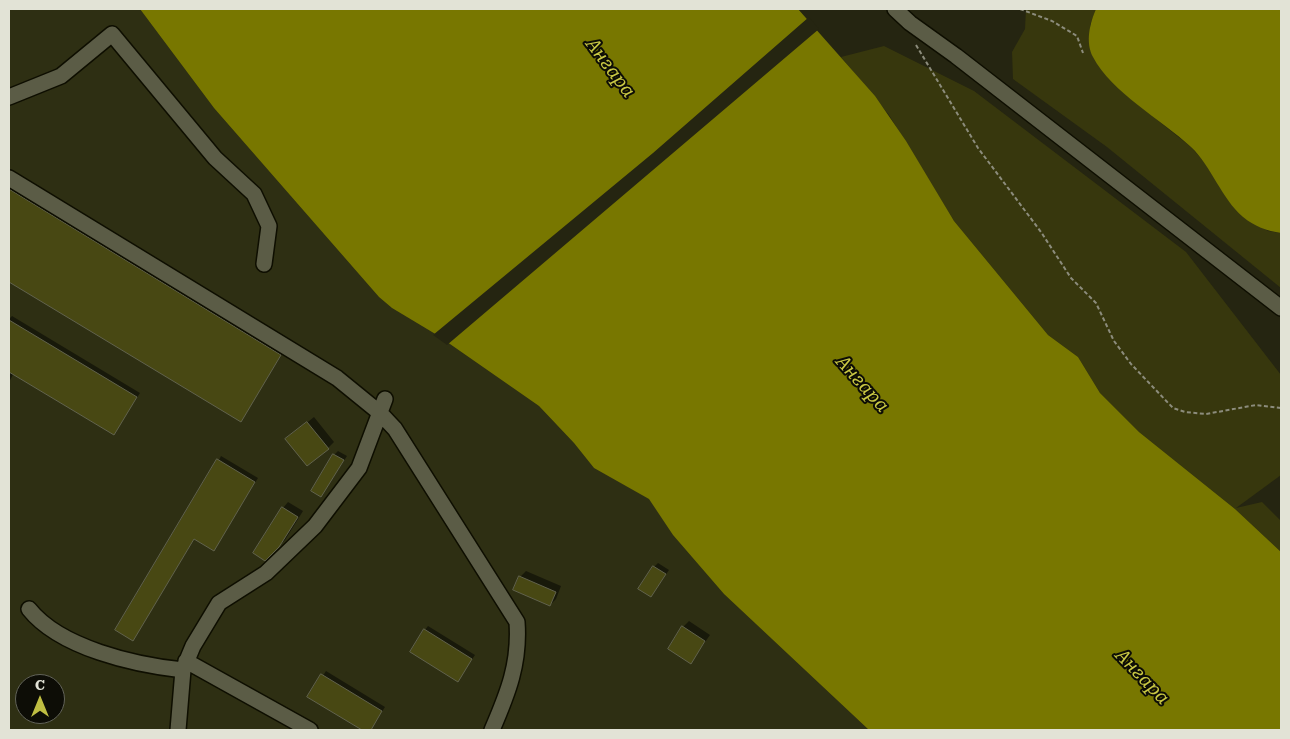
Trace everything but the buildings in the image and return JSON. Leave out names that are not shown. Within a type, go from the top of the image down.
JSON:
[{"type":"lane","points":[[895,9],[910,23],[956,56],[1281,308]]},
{"type":"lane","points":[[9,97],[62,76],[112,34],[215,158],[254,194],[269,226],[264,264]]},
{"type":"lane","points":[[9,178],[382,406],[516,622],[518,644],[510,688],[492,730]]},
{"type":"lane","points":[[178,730],[184,665],[219,602],[266,573],[315,526],[359,468],[382,406]]},
{"type":"lane","points":[[29,609],[38,620],[68,638],[148,666],[184,665],[310,730]]},
{"type":"path","points":[[1020,9],[1052,20],[1077,36],[1083,53]]},
{"type":"path","points":[[916,45],[978,148],[1040,232],[1071,278],[1096,303],[1114,341],[1131,364],[1173,408],[1185,412],[1206,414],[1256,405],[1281,408]]},
{"type":"shaded area","points":[[9,9],[140,9],[214,108],[379,297],[392,308],[437,335],[539,406],[574,443],[594,468],[650,499],[673,535],[724,594],[869,730],[9,730]]},
{"type":"shaded area","points":[[1026,9],[1096,9],[1090,25],[1090,50],[1126,95],[1191,147],[1207,165],[1243,217],[1268,231],[1281,233],[1281,288],[1107,147],[1013,79],[1012,52],[1025,29]]},
{"type":"shaded area","points":[[884,46],[974,91],[1186,252],[1281,375],[1281,475],[1236,508],[1262,502],[1281,521],[1281,552],[1235,509],[1139,432],[1100,393],[1078,357],[1048,335],[954,221],[889,115],[841,57]]},
{"type":"water","name":"Ангара","points":[[140,9],[798,9],[875,96],[906,141],[954,221],[1048,335],[1078,357],[1100,393],[1139,432],[1235,509],[1281,552],[1281,730],[869,730],[724,594],[673,535],[649,499],[594,468],[574,443],[539,406],[437,335],[392,308],[379,297],[214,108]]},
{"type":"water","points":[[1096,9],[1281,9],[1281,233],[1261,228],[1243,217],[1229,201],[1205,164],[1191,147],[1124,94],[1101,70],[1093,57],[1089,45],[1090,26]]},
{"type":"pier","points":[[809,17],[819,29],[447,345],[433,335],[653,153]]}]
